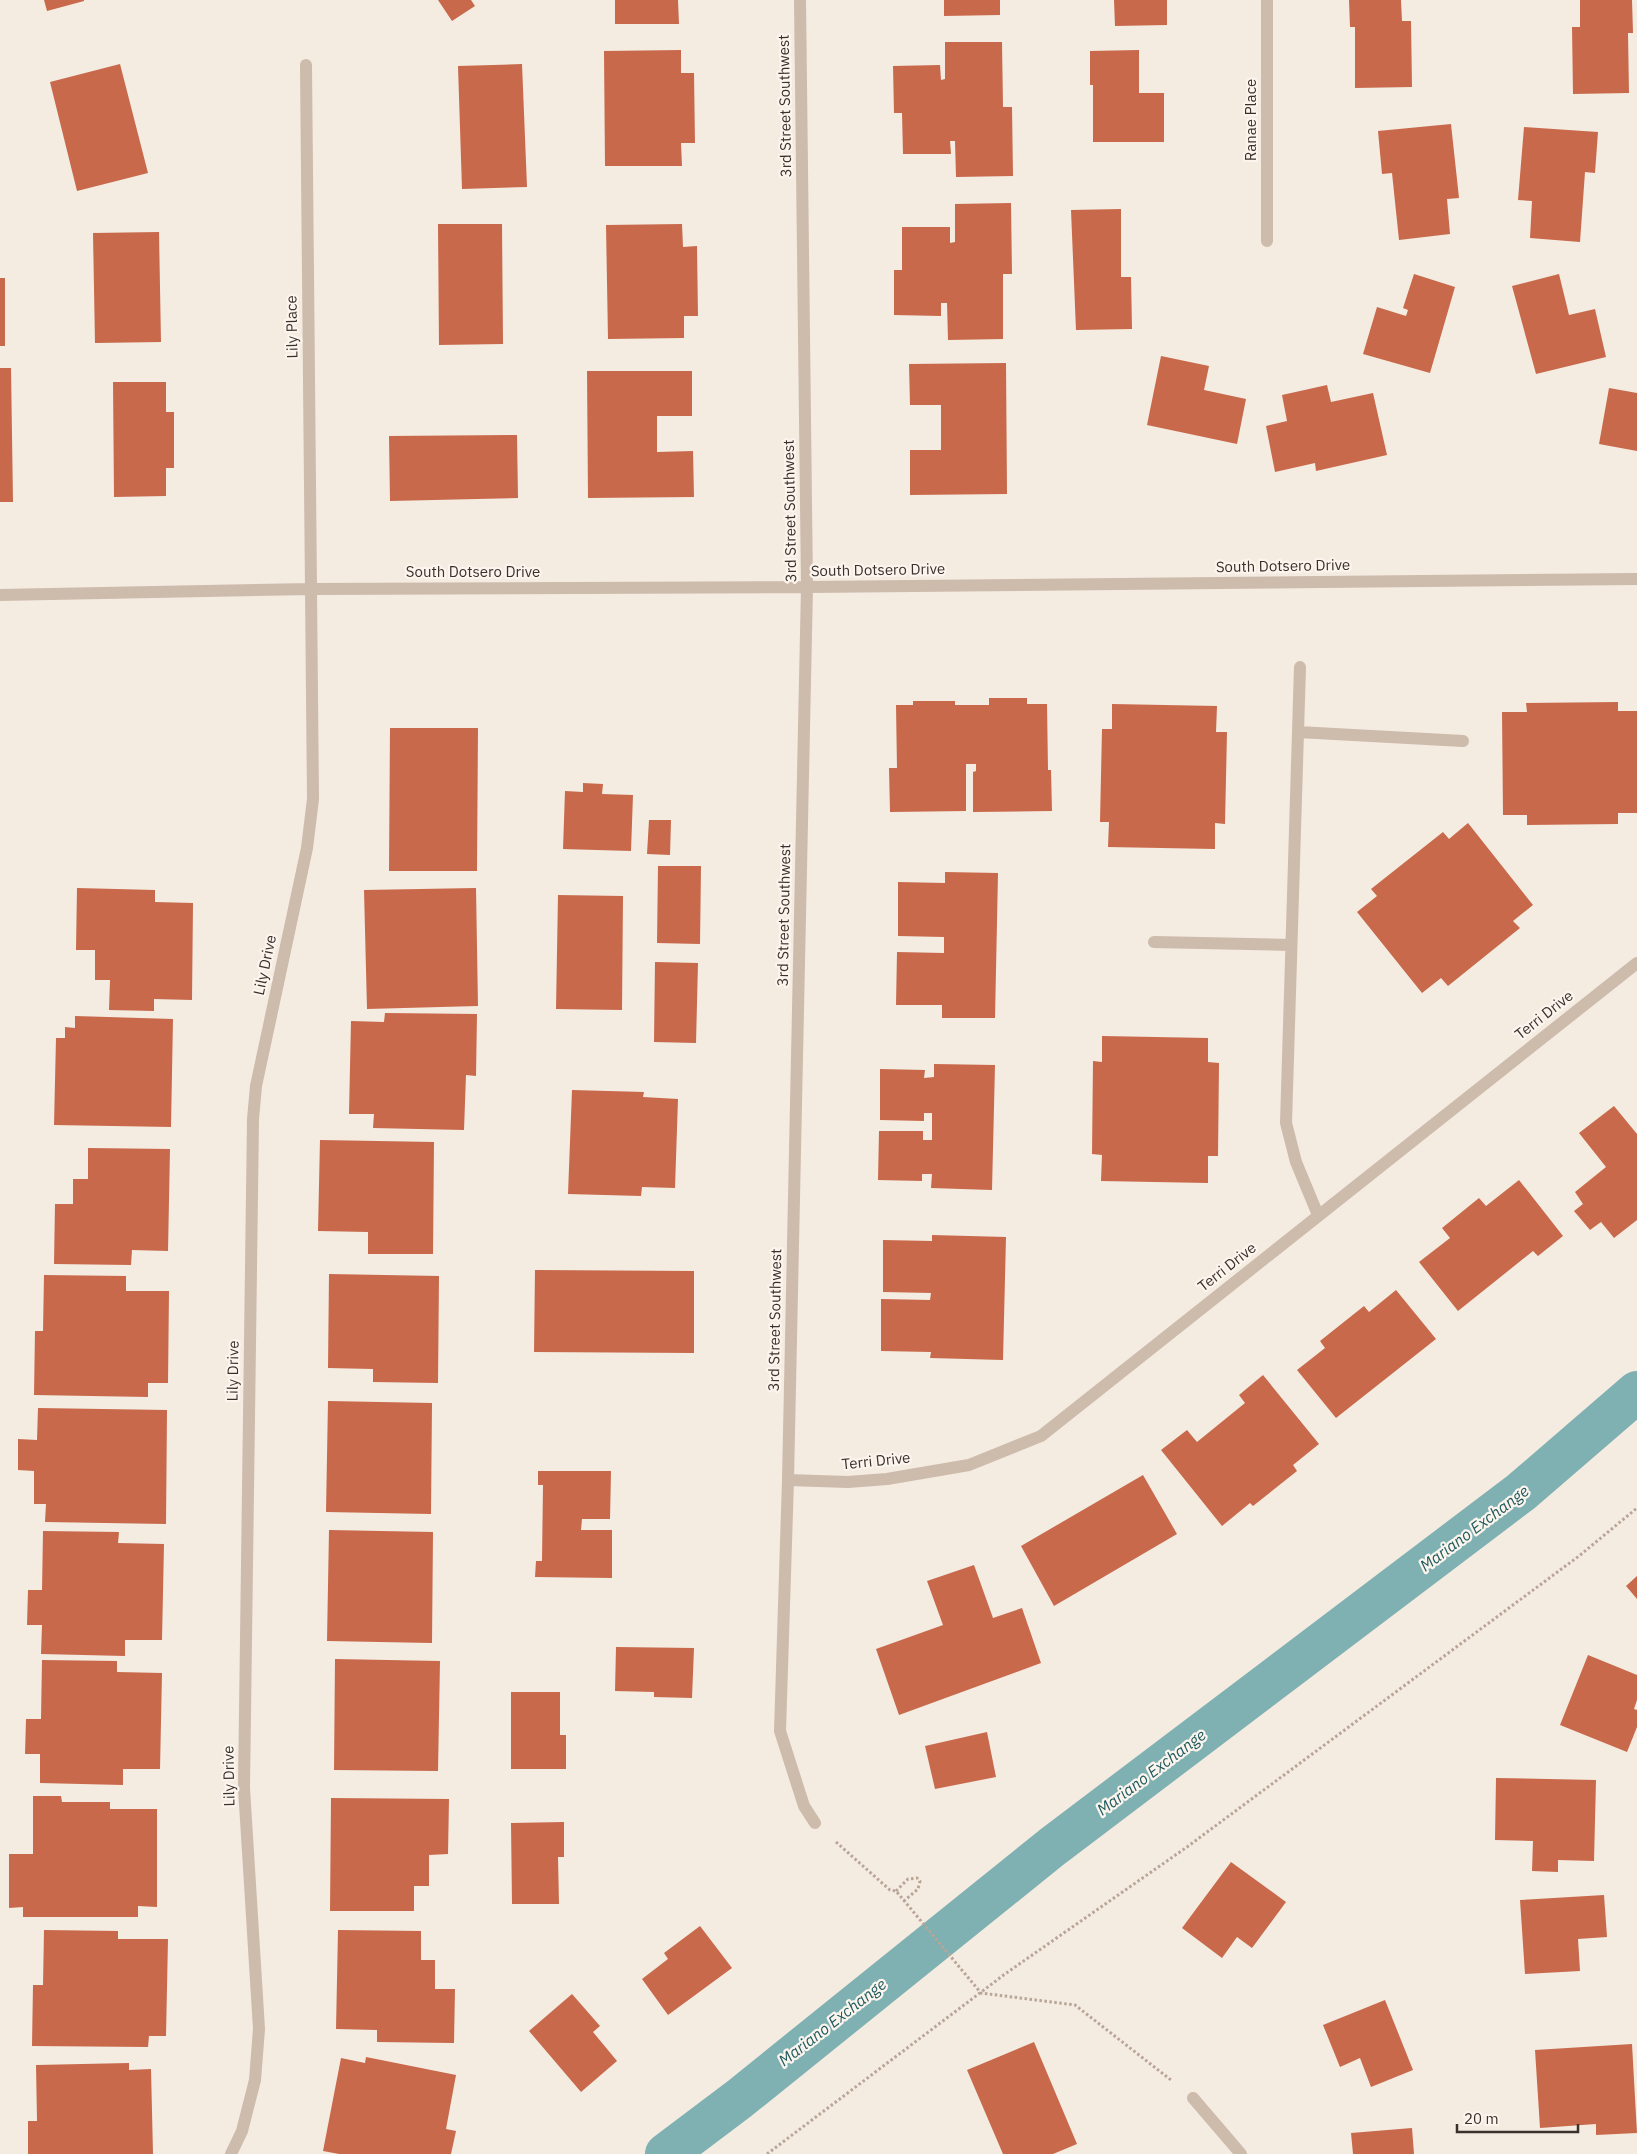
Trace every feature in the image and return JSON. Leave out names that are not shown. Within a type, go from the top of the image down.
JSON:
[{"type":"street","name":"3rd Street Southwest","points":[[800,0],[807,587],[788,1480],[780,1731],[804,1806],[815,1823]]},
{"type":"street","name":"Ranae Place","points":[[1267,0],[1267,240]]},
{"type":"street","name":"Lily Place","points":[[306,66],[311,589]]},
{"type":"street","name":"South Dotsero Drive","points":[[0,595],[311,589],[807,587],[1637,579]]},
{"type":"street","name":"Lily Drive","points":[[231,2154],[242,2131],[255,2080],[259,2029],[244,1788],[253,1119],[256,1086],[307,848],[313,800],[311,589]]},
{"type":"street","points":[[1300,667],[1286,1123],[1296,1162],[1318,1215]]},
{"type":"street","points":[[1298,732],[1463,741]]},
{"type":"street","points":[[1154,942],[1291,945]]},
{"type":"street","name":"Terri Drive","points":[[788,1480],[848,1482],[877,1480],[969,1465],[1041,1436],[1637,963]]},
{"type":"street","points":[[1193,2098],[1240,2154]]},
{"type":"path","points":[[767,2154],[981,1993],[1187,1847],[1579,1556],[1637,1508]]},
{"type":"path","points":[[815,1823],[890,1890],[896,1891],[981,1993],[1076,2004],[1193,2098]]},
{"type":"path","points":[[896,1891],[908,1879],[917,1878],[920,1880],[918,1889],[904,1901]]},
{"type":"building","points":[[44,0],[84,0],[84,1],[47,11]]},
{"type":"building","points":[[438,0],[471,0],[475,6],[452,21]]},
{"type":"building","points":[[615,0],[678,0],[679,24],[615,24]]},
{"type":"building","points":[[944,0],[1000,0],[1000,15],[944,16]]},
{"type":"building","points":[[1114,0],[1167,0],[1167,25],[1115,26]]},
{"type":"building","points":[[1349,0],[1401,0],[1402,21],[1411,21],[1412,87],[1355,88],[1355,27],[1350,27]]},
{"type":"building","points":[[1580,0],[1632,0],[1633,33],[1628,33],[1629,93],[1573,94],[1572,27],[1580,27]]},
{"type":"building","points":[[945,42],[1002,42],[1003,107],[1012,107],[1013,176],[956,177],[955,141],[950,141],[951,154],[903,154],[902,113],[894,113],[893,66],[940,65],[941,80],[945,79]]},
{"type":"building","points":[[681,50],[681,73],[694,73],[695,143],[681,143],[682,166],[605,166],[604,51]]},
{"type":"building","points":[[1139,50],[1139,93],[1164,93],[1164,142],[1093,142],[1093,85],[1090,85],[1090,51]]},
{"type":"building","points":[[120,64],[148,173],[77,191],[50,82]]},
{"type":"building","points":[[522,64],[527,187],[462,189],[458,66]]},
{"type":"building","points":[[1451,124],[1459,198],[1447,199],[1450,234],[1399,240],[1392,173],[1382,174],[1378,131]]},
{"type":"building","points":[[1524,127],[1598,132],[1595,173],[1585,172],[1580,242],[1530,238],[1532,201],[1518,200]]},
{"type":"building","points":[[1011,203],[1012,274],[1003,274],[1003,339],[948,340],[947,303],[941,303],[941,316],[894,315],[894,270],[902,270],[902,227],[950,227],[950,243],[955,242],[955,204]]},
{"type":"building","points":[[1121,209],[1121,277],[1131,277],[1132,329],[1076,330],[1071,210]]},
{"type":"building","points":[[438,224],[502,224],[503,344],[439,345]]},
{"type":"building","points":[[682,224],[683,247],[697,246],[698,316],[684,316],[684,338],[608,339],[606,225]]},
{"type":"building","points":[[159,232],[161,342],[95,343],[93,233]]},
{"type":"building","points":[[1414,274],[1455,287],[1430,373],[1363,354],[1377,307],[1406,316],[1408,310],[1403,308]]},
{"type":"building","points":[[1559,274],[1569,315],[1595,309],[1606,357],[1536,374],[1512,286]]},
{"type":"building","points":[[0,278],[5,278],[5,346],[0,346]]},
{"type":"building","points":[[1161,356],[1209,366],[1204,390],[1246,399],[1237,444],[1147,425]]},
{"type":"building","points":[[1006,363],[1007,494],[910,495],[910,450],[941,450],[941,405],[910,405],[909,364]]},
{"type":"building","points":[[0,368],[11,368],[13,502],[0,502]]},
{"type":"building","points":[[587,371],[692,371],[692,416],[657,416],[657,452],[693,451],[694,497],[588,498]]},
{"type":"building","points":[[113,382],[166,382],[166,412],[174,412],[174,468],[166,468],[166,496],[114,497]]},
{"type":"building","points":[[1327,385],[1331,402],[1373,393],[1387,455],[1316,471],[1315,463],[1275,472],[1266,426],[1287,421],[1282,395]]},
{"type":"building","points":[[1609,388],[1637,393],[1637,451],[1599,444]]},
{"type":"building","points":[[517,435],[518,498],[390,501],[389,436]]},
{"type":"building","points":[[989,698],[1027,698],[1027,704],[1047,704],[1048,770],[1051,770],[1052,811],[973,812],[973,772],[976,771],[976,764],[966,764],[966,811],[890,812],[889,768],[897,768],[896,705],[913,705],[913,701],[955,701],[955,705],[989,705]]},
{"type":"building","points":[[1618,702],[1618,711],[1637,711],[1637,813],[1618,813],[1618,824],[1527,825],[1527,815],[1503,815],[1502,712],[1527,712],[1526,703]]},
{"type":"building","points":[[1112,704],[1217,706],[1216,732],[1227,732],[1225,824],[1215,823],[1215,849],[1108,847],[1109,822],[1100,822],[1102,729],[1112,729]]},
{"type":"building","points":[[390,728],[478,728],[477,871],[389,871]]},
{"type":"building","points":[[583,783],[603,784],[602,794],[633,795],[631,851],[563,849],[565,791],[583,792]]},
{"type":"building","points":[[649,820],[671,820],[670,855],[647,854]]},
{"type":"building","points":[[1468,823],[1533,905],[1513,921],[1520,928],[1448,986],[1441,978],[1422,993],[1357,912],[1377,896],[1371,889],[1443,832],[1449,839]]},
{"type":"building","points":[[658,866],[701,866],[700,944],[657,943]]},
{"type":"building","points":[[945,872],[998,873],[995,1018],[942,1018],[942,1005],[896,1005],[897,952],[944,953],[944,937],[898,936],[898,882],[945,883]]},
{"type":"building","points":[[77,888],[155,890],[155,902],[193,903],[192,1000],[154,999],[154,1011],[109,1010],[110,980],[95,980],[95,950],[76,950]]},
{"type":"building","points":[[476,888],[478,1006],[367,1009],[364,890]]},
{"type":"building","points":[[558,895],[623,896],[622,1010],[556,1009]]},
{"type":"building","points":[[655,962],[698,963],[696,1043],[654,1042]]},
{"type":"building","points":[[385,1013],[477,1014],[476,1076],[466,1075],[464,1130],[373,1128],[374,1114],[349,1114],[351,1021],[384,1022]]},
{"type":"building","points":[[75,1016],[173,1019],[171,1127],[54,1125],[56,1038],[65,1038],[65,1027],[75,1028]]},
{"type":"building","points":[[1102,1036],[1208,1038],[1208,1062],[1219,1063],[1218,1156],[1208,1156],[1208,1183],[1101,1181],[1102,1155],[1092,1154],[1093,1061],[1102,1062]]},
{"type":"building","points":[[934,1064],[995,1065],[992,1190],[931,1188],[932,1174],[922,1174],[922,1181],[878,1180],[879,1131],[923,1131],[923,1140],[932,1140],[932,1113],[924,1113],[924,1121],[880,1120],[880,1069],[925,1070],[924,1078],[934,1077]]},
{"type":"building","points":[[572,1090],[644,1092],[643,1097],[678,1099],[675,1188],[642,1187],[641,1196],[568,1194]]},
{"type":"building","points":[[1614,1106],[1637,1134],[1637,1220],[1614,1238],[1601,1222],[1590,1230],[1574,1211],[1583,1204],[1575,1192],[1606,1167],[1579,1133]]},
{"type":"building","points":[[320,1140],[434,1142],[433,1254],[368,1254],[368,1232],[318,1231]]},
{"type":"building","points":[[88,1148],[170,1149],[168,1251],[132,1250],[131,1265],[54,1264],[55,1204],[73,1204],[73,1179],[88,1179]]},
{"type":"building","points":[[1519,1180],[1563,1236],[1538,1256],[1533,1251],[1458,1311],[1419,1262],[1450,1238],[1442,1228],[1479,1198],[1486,1206]]},
{"type":"building","points":[[932,1235],[1006,1237],[1003,1360],[930,1358],[931,1352],[881,1351],[881,1299],[930,1300],[931,1293],[883,1292],[883,1240],[932,1241]]},
{"type":"building","points":[[535,1270],[694,1271],[694,1353],[534,1352]]},
{"type":"building","points":[[329,1274],[439,1276],[438,1383],[373,1382],[373,1369],[328,1368]]},
{"type":"building","points":[[44,1275],[126,1276],[126,1291],[169,1291],[168,1383],[148,1383],[148,1397],[34,1395],[35,1331],[43,1331]]},
{"type":"building","points":[[1396,1290],[1436,1339],[1336,1418],[1297,1370],[1325,1348],[1320,1341],[1364,1306],[1369,1312]]},
{"type":"building","points":[[1263,1375],[1319,1444],[1293,1465],[1297,1471],[1253,1506],[1250,1503],[1222,1526],[1161,1450],[1187,1430],[1197,1442],[1245,1403],[1239,1395]]},
{"type":"building","points":[[328,1401],[432,1403],[431,1514],[326,1512]]},
{"type":"building","points":[[38,1408],[167,1410],[166,1524],[45,1522],[46,1504],[34,1504],[34,1471],[18,1470],[18,1439],[37,1440]]},
{"type":"building","points":[[538,1471],[611,1471],[610,1519],[582,1519],[581,1530],[612,1530],[612,1578],[535,1577],[536,1561],[542,1561],[543,1485],[538,1485]]},
{"type":"building","points":[[1143,1475],[1177,1534],[1054,1606],[1021,1546]]},
{"type":"building","points":[[329,1530],[433,1532],[432,1643],[327,1641]]},
{"type":"building","points":[[43,1531],[119,1532],[118,1543],[164,1544],[162,1640],[125,1640],[125,1656],[41,1654],[42,1625],[27,1625],[28,1590],[42,1590]]},
{"type":"building","points":[[974,1565],[993,1618],[1022,1608],[1041,1663],[899,1715],[876,1649],[943,1625],[927,1581]]},
{"type":"building","points":[[1637,1576],[1637,1599],[1626,1586]]},
{"type":"building","points":[[616,1647],[694,1648],[692,1698],[654,1697],[654,1692],[615,1691]]},
{"type":"building","points":[[1588,1655],[1637,1675],[1637,1700],[1634,1709],[1637,1710],[1637,1727],[1627,1752],[1560,1725]]},
{"type":"building","points":[[335,1659],[440,1661],[438,1771],[334,1770]]},
{"type":"building","points":[[42,1660],[117,1661],[117,1672],[162,1673],[160,1769],[123,1769],[123,1785],[40,1783],[40,1754],[25,1754],[26,1719],[41,1719]]},
{"type":"building","points":[[511,1692],[560,1692],[560,1735],[566,1735],[566,1769],[511,1769]]},
{"type":"building","points":[[987,1732],[996,1777],[935,1789],[925,1746]]},
{"type":"building","points":[[1496,1778],[1596,1780],[1594,1861],[1558,1860],[1558,1872],[1532,1871],[1533,1841],[1495,1840]]},
{"type":"building","points":[[33,1796],[61,1796],[62,1802],[110,1802],[110,1809],[157,1809],[157,1907],[138,1906],[138,1917],[23,1917],[23,1907],[9,1908],[9,1854],[33,1854]]},
{"type":"building","points":[[331,1798],[449,1799],[448,1854],[429,1855],[429,1886],[414,1886],[414,1911],[330,1911]]},
{"type":"building","points":[[564,1822],[564,1857],[558,1857],[559,1904],[512,1904],[511,1823]]},
{"type":"building","points":[[1231,1862],[1286,1902],[1252,1948],[1237,1937],[1222,1958],[1182,1928]]},
{"type":"building","points":[[1604,1895],[1607,1937],[1578,1939],[1580,1971],[1525,1974],[1520,1900]]},
{"type":"building","points":[[700,1926],[732,1968],[668,2015],[642,1979],[668,1959],[664,1953]]},
{"type":"building","points":[[44,1930],[118,1931],[118,1939],[168,1939],[166,2036],[149,2036],[148,2047],[32,2046],[33,1985],[43,1985]]},
{"type":"building","points":[[338,1930],[421,1931],[421,1960],[435,1960],[435,1989],[455,1989],[454,2043],[377,2042],[377,2030],[336,2029]]},
{"type":"building","points":[[572,1994],[600,2026],[593,2032],[617,2061],[581,2092],[529,2031]]},
{"type":"building","points":[[1385,2000],[1413,2070],[1371,2087],[1360,2058],[1340,2067],[1323,2025]]},
{"type":"building","points":[[1034,2042],[1077,2144],[1053,2154],[1003,2154],[967,2070]]},
{"type":"building","points":[[1632,2044],[1637,2133],[1596,2135],[1596,2124],[1540,2128],[1535,2050]]},
{"type":"building","points":[[366,2057],[456,2075],[446,2129],[456,2131],[451,2154],[339,2154],[323,2151],[341,2058],[365,2063]]},
{"type":"building","points":[[129,2063],[129,2070],[151,2069],[153,2154],[28,2154],[28,2121],[37,2121],[36,2065]]},
{"type":"building","points":[[1412,2128],[1414,2154],[1353,2154],[1351,2133]]},
{"type":"waterway","name":"Mariano Exchange","points":[[666,2154],[739,2099],[1052,1847],[1521,1492],[1637,1392]]}]
